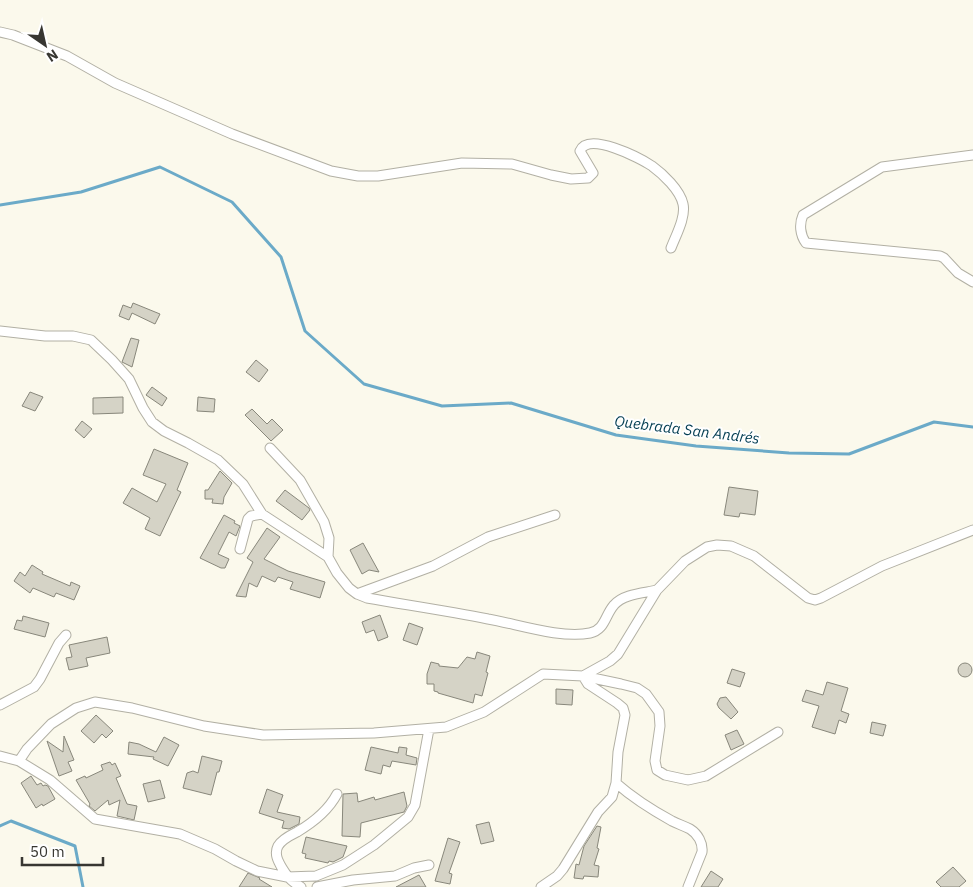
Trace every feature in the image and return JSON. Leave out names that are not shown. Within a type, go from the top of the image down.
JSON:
[{"type":"street","points":[[0,32],[13,34],[67,56],[115,83],[232,134],[331,171],[358,176],[378,176],[462,163],[512,164],[550,175],[572,179],[588,178],[593,173],[580,151],[581,147],[585,144],[596,143],[613,146],[653,167],[678,192],[683,203],[684,213],[671,248]]},
{"type":"street","points":[[973,155],[882,167],[803,215],[800,220],[800,229],[806,243],[940,256],[958,273],[973,282]]},
{"type":"street","points":[[0,331],[45,336],[73,336],[91,340],[129,379],[152,422],[164,431],[188,442],[224,465],[243,484],[262,514],[328,557],[337,573],[357,594],[367,598],[487,618],[555,633],[588,633],[602,627],[614,605],[619,601],[657,590]]},
{"type":"street","points":[[270,448],[300,480],[324,522],[329,538],[328,557]]},
{"type":"street","points":[[240,549],[248,519],[251,516],[262,514]]},
{"type":"street","points":[[357,594],[433,566],[488,537],[555,515]]},
{"type":"street","points":[[583,676],[610,661],[618,654],[657,590],[685,561],[707,547],[717,545],[731,546],[747,552],[808,598],[815,600],[882,566],[973,530]]},
{"type":"street","points":[[0,705],[34,687],[59,643],[66,636]]},
{"type":"street","points":[[19,761],[27,749],[51,724],[76,708],[94,702],[132,708],[204,726],[263,735],[374,733],[446,727],[484,712],[543,674],[583,676],[637,688],[646,694],[659,712],[660,726],[655,761],[657,770],[665,775],[688,780],[706,776],[778,732]]},
{"type":"street","points":[[542,887],[563,869],[598,812],[612,797],[616,783],[618,752],[625,715],[623,708],[588,684],[583,676]]},
{"type":"street","points":[[0,756],[19,761],[50,780],[95,819],[180,834],[215,849],[257,871],[287,877],[316,876],[343,865],[374,845],[408,817],[415,805],[429,729]]},
{"type":"street","points":[[616,783],[640,802],[690,830],[699,838],[703,846],[702,852],[688,887]]},
{"type":"street","points":[[301,887],[287,877],[277,858],[278,845],[321,816],[332,804],[337,794]]},
{"type":"street","points":[[317,887],[353,880],[395,876],[414,868],[429,865]]},
{"type":"building","points":[[133,303],[160,314],[155,324],[132,313],[129,320],[119,316],[123,305],[131,308]]},
{"type":"building","points":[[131,338],[139,340],[132,367],[122,362]]},
{"type":"building","points":[[256,360],[268,370],[259,382],[246,372]]},
{"type":"building","points":[[152,387],[167,398],[162,406],[146,395]]},
{"type":"building","points":[[30,392],[43,397],[35,411],[22,406]]},
{"type":"building","points":[[123,397],[123,413],[93,414],[93,398]]},
{"type":"building","points":[[198,397],[215,399],[214,412],[197,411]]},
{"type":"building","points":[[252,409],[267,424],[272,419],[283,430],[271,441],[245,415]]},
{"type":"building","points":[[82,421],[92,429],[84,438],[75,430]]},
{"type":"building","points":[[154,449],[188,463],[177,490],[181,492],[160,536],[145,529],[150,518],[123,503],[132,488],[157,502],[166,484],[143,475]]},
{"type":"building","points":[[220,471],[232,483],[224,497],[223,504],[212,503],[213,499],[205,499],[205,490],[208,490]]},
{"type":"building","points":[[729,487],[758,491],[755,515],[740,513],[739,517],[724,515]]},
{"type":"building","points":[[285,490],[309,508],[310,510],[302,520],[276,501]]},
{"type":"building","points":[[224,515],[240,526],[236,536],[229,532],[218,554],[229,559],[225,568],[221,568],[200,558]]},
{"type":"building","points":[[267,528],[280,537],[264,559],[288,571],[325,582],[320,598],[290,589],[293,582],[278,577],[275,582],[262,576],[257,587],[249,583],[246,597],[236,596],[253,562],[247,558]]},
{"type":"building","points":[[363,543],[379,572],[369,570],[362,574],[350,550]]},
{"type":"building","points":[[32,565],[43,572],[42,574],[70,586],[71,582],[80,586],[74,600],[56,593],[54,597],[33,588],[30,593],[14,581],[20,572],[25,576]]},
{"type":"building","points":[[380,615],[388,637],[378,641],[374,630],[366,633],[362,622]]},
{"type":"building","points":[[23,616],[49,623],[45,637],[14,629],[17,620],[22,621]]},
{"type":"building","points":[[409,623],[423,628],[417,645],[403,640]]},
{"type":"building","points":[[107,637],[110,653],[86,658],[88,666],[69,670],[66,658],[72,657],[69,645]]},
{"type":"building","points":[[477,652],[490,656],[482,696],[475,694],[473,703],[438,693],[434,691],[434,684],[427,684],[427,674],[431,662],[439,664],[439,666],[458,668],[467,657],[475,659]]},
{"type":"building","points":[[965,663],[970,665],[972,670],[970,675],[965,677],[960,675],[958,670],[960,665]]},
{"type":"building","points":[[732,669],[745,673],[740,687],[727,683]]},
{"type":"building","points":[[827,682],[848,688],[841,711],[849,714],[846,723],[839,720],[835,734],[812,727],[819,706],[802,701],[806,690],[823,695]]},
{"type":"building","points":[[556,689],[573,690],[572,705],[556,704]]},
{"type":"building","points":[[726,697],[738,712],[731,719],[717,704],[720,698]]},
{"type":"building","points":[[96,715],[113,731],[106,738],[102,734],[94,743],[81,731]]},
{"type":"building","points":[[872,722],[886,725],[883,736],[870,733]]},
{"type":"building","points":[[737,730],[744,744],[731,750],[725,735]]},
{"type":"building","points":[[64,736],[74,760],[68,762],[72,771],[59,776],[47,741],[63,752]]},
{"type":"building","points":[[164,737],[179,745],[168,766],[153,759],[154,757],[128,754],[129,742],[139,744],[156,752]]},
{"type":"building","points":[[371,747],[398,753],[399,747],[407,748],[406,755],[417,758],[416,765],[392,761],[390,767],[383,765],[381,774],[365,770]]},
{"type":"building","points":[[202,756],[222,761],[211,795],[183,788],[187,773],[193,771],[198,773]]},
{"type":"building","points":[[110,762],[112,765],[115,763],[121,776],[116,778],[127,804],[137,806],[134,820],[117,816],[120,800],[109,805],[108,800],[95,811],[89,806],[90,804],[76,780],[85,776],[86,778],[103,770],[101,765]]},
{"type":"building","points":[[31,776],[37,785],[41,783],[43,786],[48,786],[55,799],[36,808],[21,783]]},
{"type":"building","points":[[160,780],[165,798],[148,802],[143,784]]},
{"type":"building","points":[[267,789],[283,795],[277,812],[300,817],[299,824],[289,829],[282,828],[284,821],[259,813]]},
{"type":"building","points":[[404,792],[407,806],[404,812],[361,823],[360,837],[342,836],[343,794],[357,793],[358,802],[374,797],[375,800]]},
{"type":"building","points":[[489,822],[494,841],[481,844],[476,825]]},
{"type":"building","points":[[597,826],[601,827],[597,848],[599,849],[594,865],[599,866],[598,877],[584,876],[583,879],[574,878],[576,864],[579,865],[584,846]]},
{"type":"building","points":[[306,837],[347,846],[343,857],[328,863],[305,858],[306,854],[302,853]]},
{"type":"building","points":[[448,838],[460,842],[449,873],[452,874],[450,884],[435,881]]},
{"type":"building","points":[[953,867],[966,881],[959,887],[941,887],[936,882]]},
{"type":"building","points":[[711,871],[723,879],[718,887],[701,887]]},
{"type":"building","points":[[248,873],[260,878],[272,887],[239,887]]},
{"type":"building","points":[[419,875],[426,887],[396,887]]},
{"type":"waterway","name":"Quebrada San Andrés","points":[[0,205],[81,192],[160,167],[232,202],[281,257],[305,331],[364,384],[442,406],[511,403],[616,435],[696,446],[789,453],[849,454],[934,422],[973,427]]},
{"type":"waterway","points":[[0,826],[11,821],[75,846],[83,887]]}]
